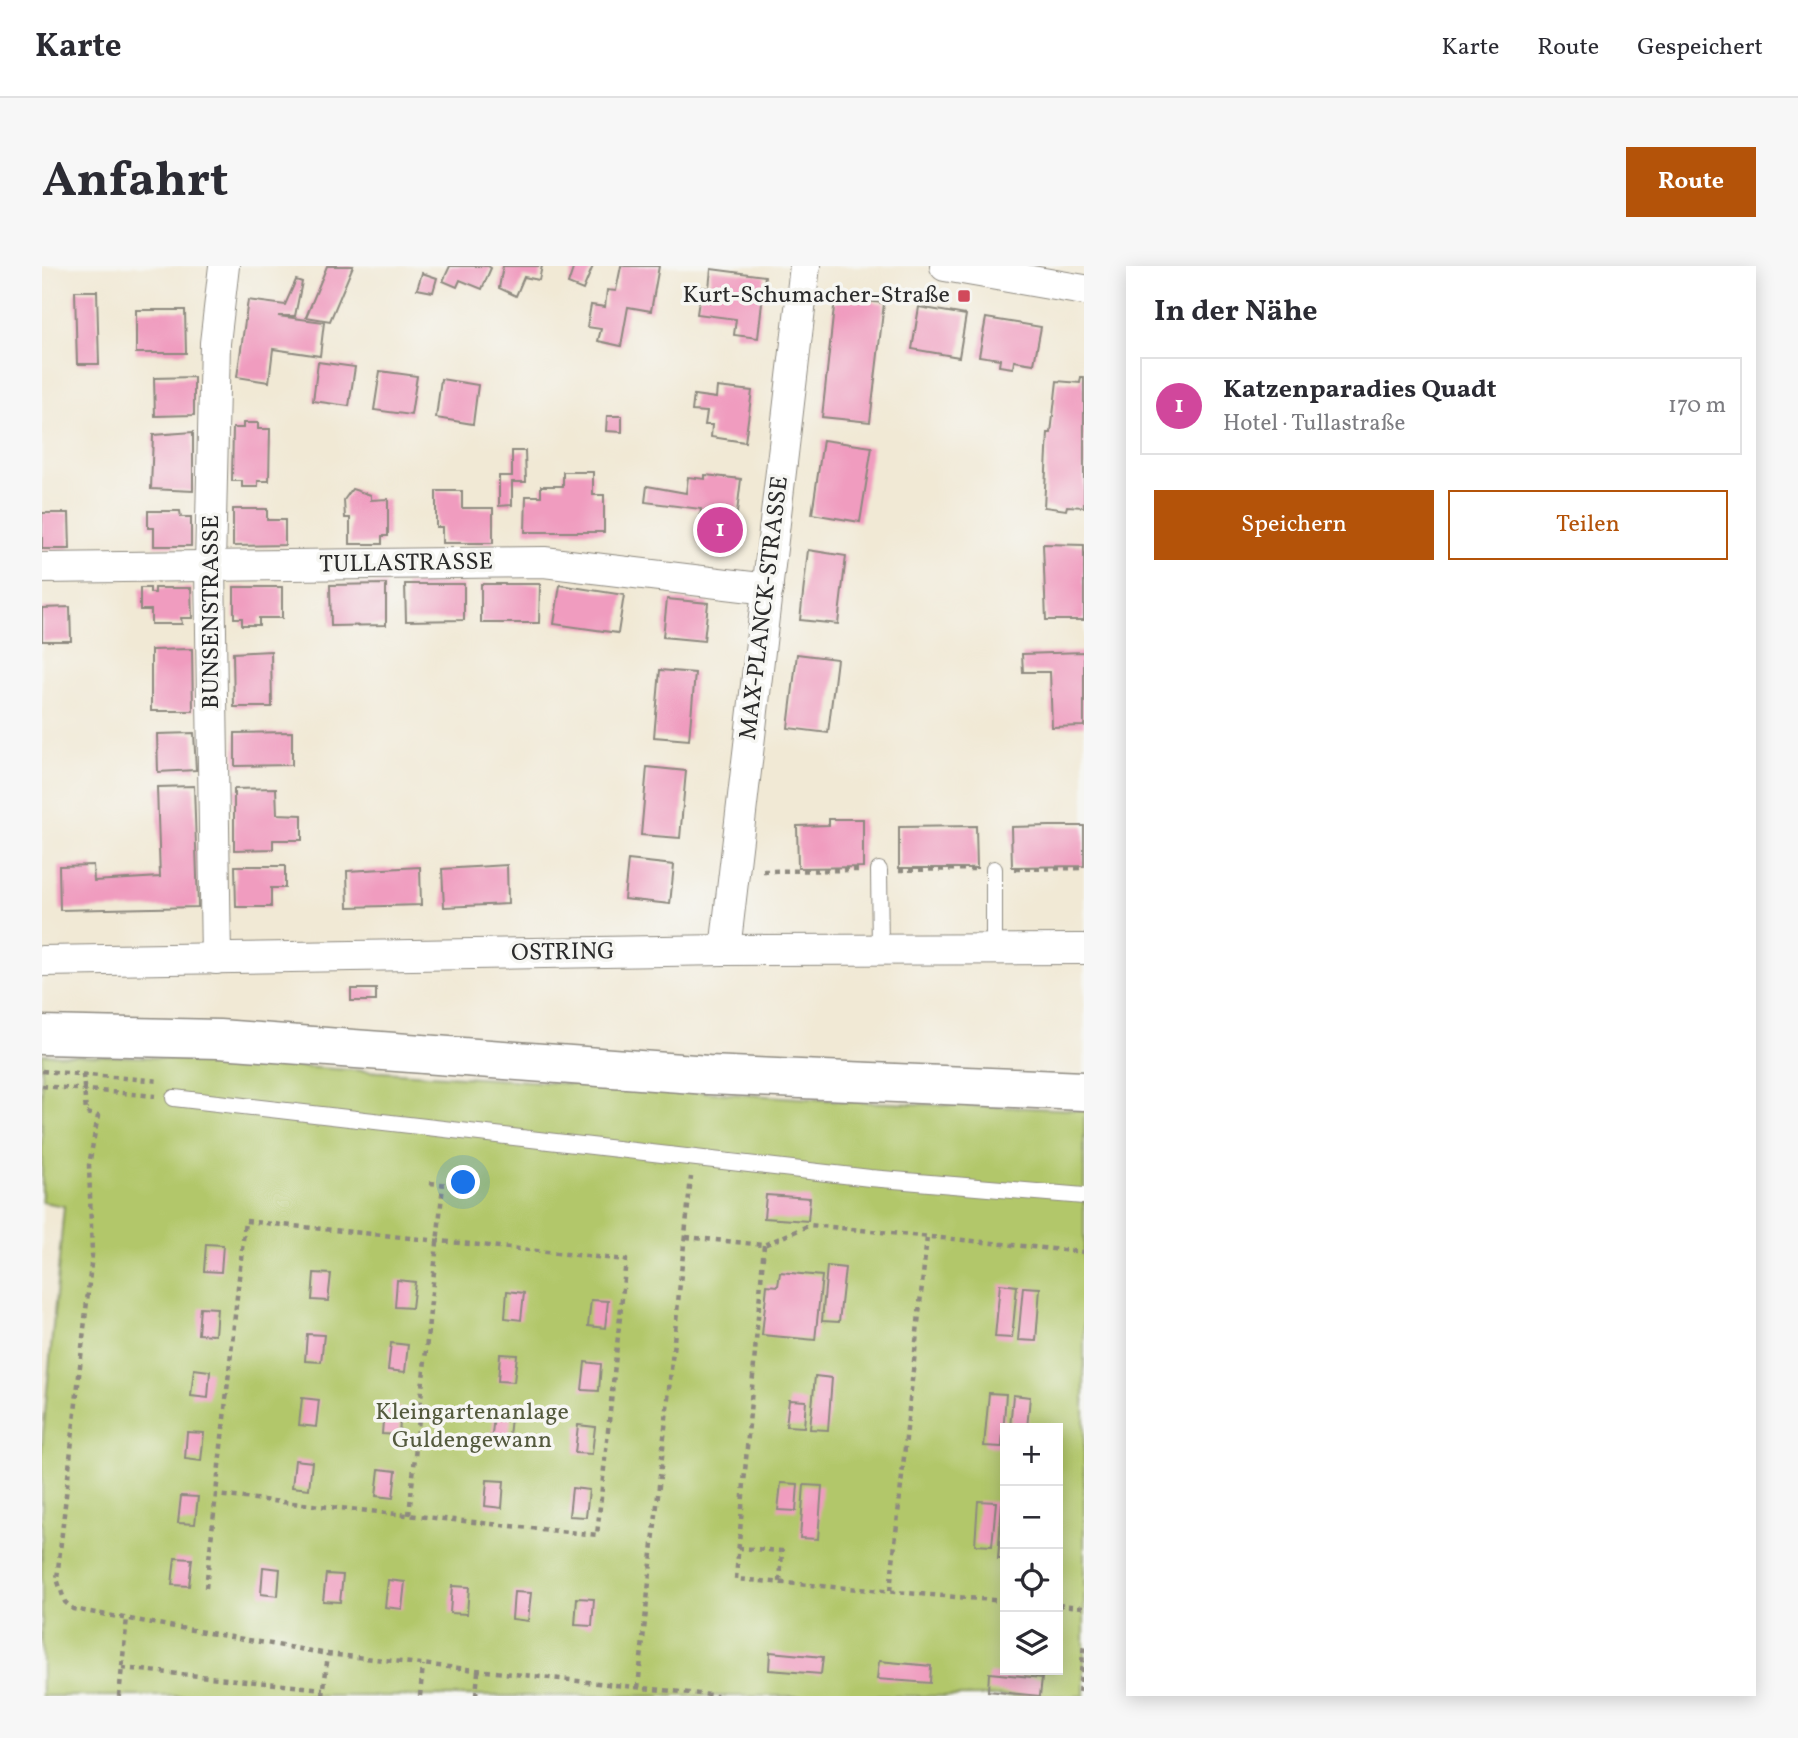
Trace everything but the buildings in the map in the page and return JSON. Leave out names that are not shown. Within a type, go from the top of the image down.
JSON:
[{"type":"street","name":"BUNSENSTRASSE","points":[[216,959],[210,566],[215,342],[224,266]]},
{"type":"street","name":"MAX-PLANCK-STRASSE","points":[[725,950],[805,266]]},
{"type":"street","points":[[945,266],[1084,290]]},
{"type":"street","name":"TULLASTRASSE","points":[[42,568],[544,562],[768,589]]},
{"type":"street","name":"OSTRING","points":[[42,961],[725,950],[1084,949]]},
{"type":"street","points":[[42,1035],[219,1039],[708,1075],[1084,1091]]},
{"type":"lane","points":[[994,869],[994,949]]},
{"type":"lane","points":[[879,870],[880,950]]},
{"type":"lane","points":[[174,1098],[896,1181],[1084,1196]]},
{"type":"path","points":[[734,872],[1084,868]]},
{"type":"path","points":[[83,1074],[82,1089],[86,1114],[98,1116],[89,1165],[92,1255],[57,1579],[65,1602],[73,1609],[328,1654],[670,1693],[718,1696]]},
{"type":"path","points":[[42,1086],[174,1098]]},
{"type":"path","points":[[638,1688],[686,1237],[692,1157]]},
{"type":"path","points":[[429,1183],[459,1186]]},
{"type":"path","points":[[409,1515],[443,1185]]},
{"type":"path","points":[[206,1588],[245,1221],[626,1260],[597,1535],[216,1495]]},
{"type":"path","points":[[686,1237],[764,1245],[810,1225],[1084,1252]]},
{"type":"path","points":[[890,1591],[927,1237]]},
{"type":"path","points":[[764,1245],[736,1579],[1000,1601]]},
{"type":"path","points":[[738,1548],[782,1551],[780,1582]]},
{"type":"path","points":[[1063,1605],[1084,1607]]},
{"type":"path","points":[[119,1696],[127,1618]]},
{"type":"path","points":[[1079,1692],[1084,1644]]},
{"type":"path","points":[[122,1668],[323,1693],[328,1654]]},
{"type":"path","points":[[420,1696],[423,1665]]},
{"type":"path","points":[[476,1696],[478,1672]]},
{"type":"green space","name":"Kleingartenanlage Guldengewann","points":[[42,1054],[144,1057],[862,1102],[1084,1110],[1084,1696],[42,1696],[42,1446],[64,1206],[42,1202]]},
{"type":"place","name":"Kurt-Schumacher-Straße","points":[[964,296]]},
{"type":"place","name":"Katzenparadies Quadt","points":[[720,530]]}]
